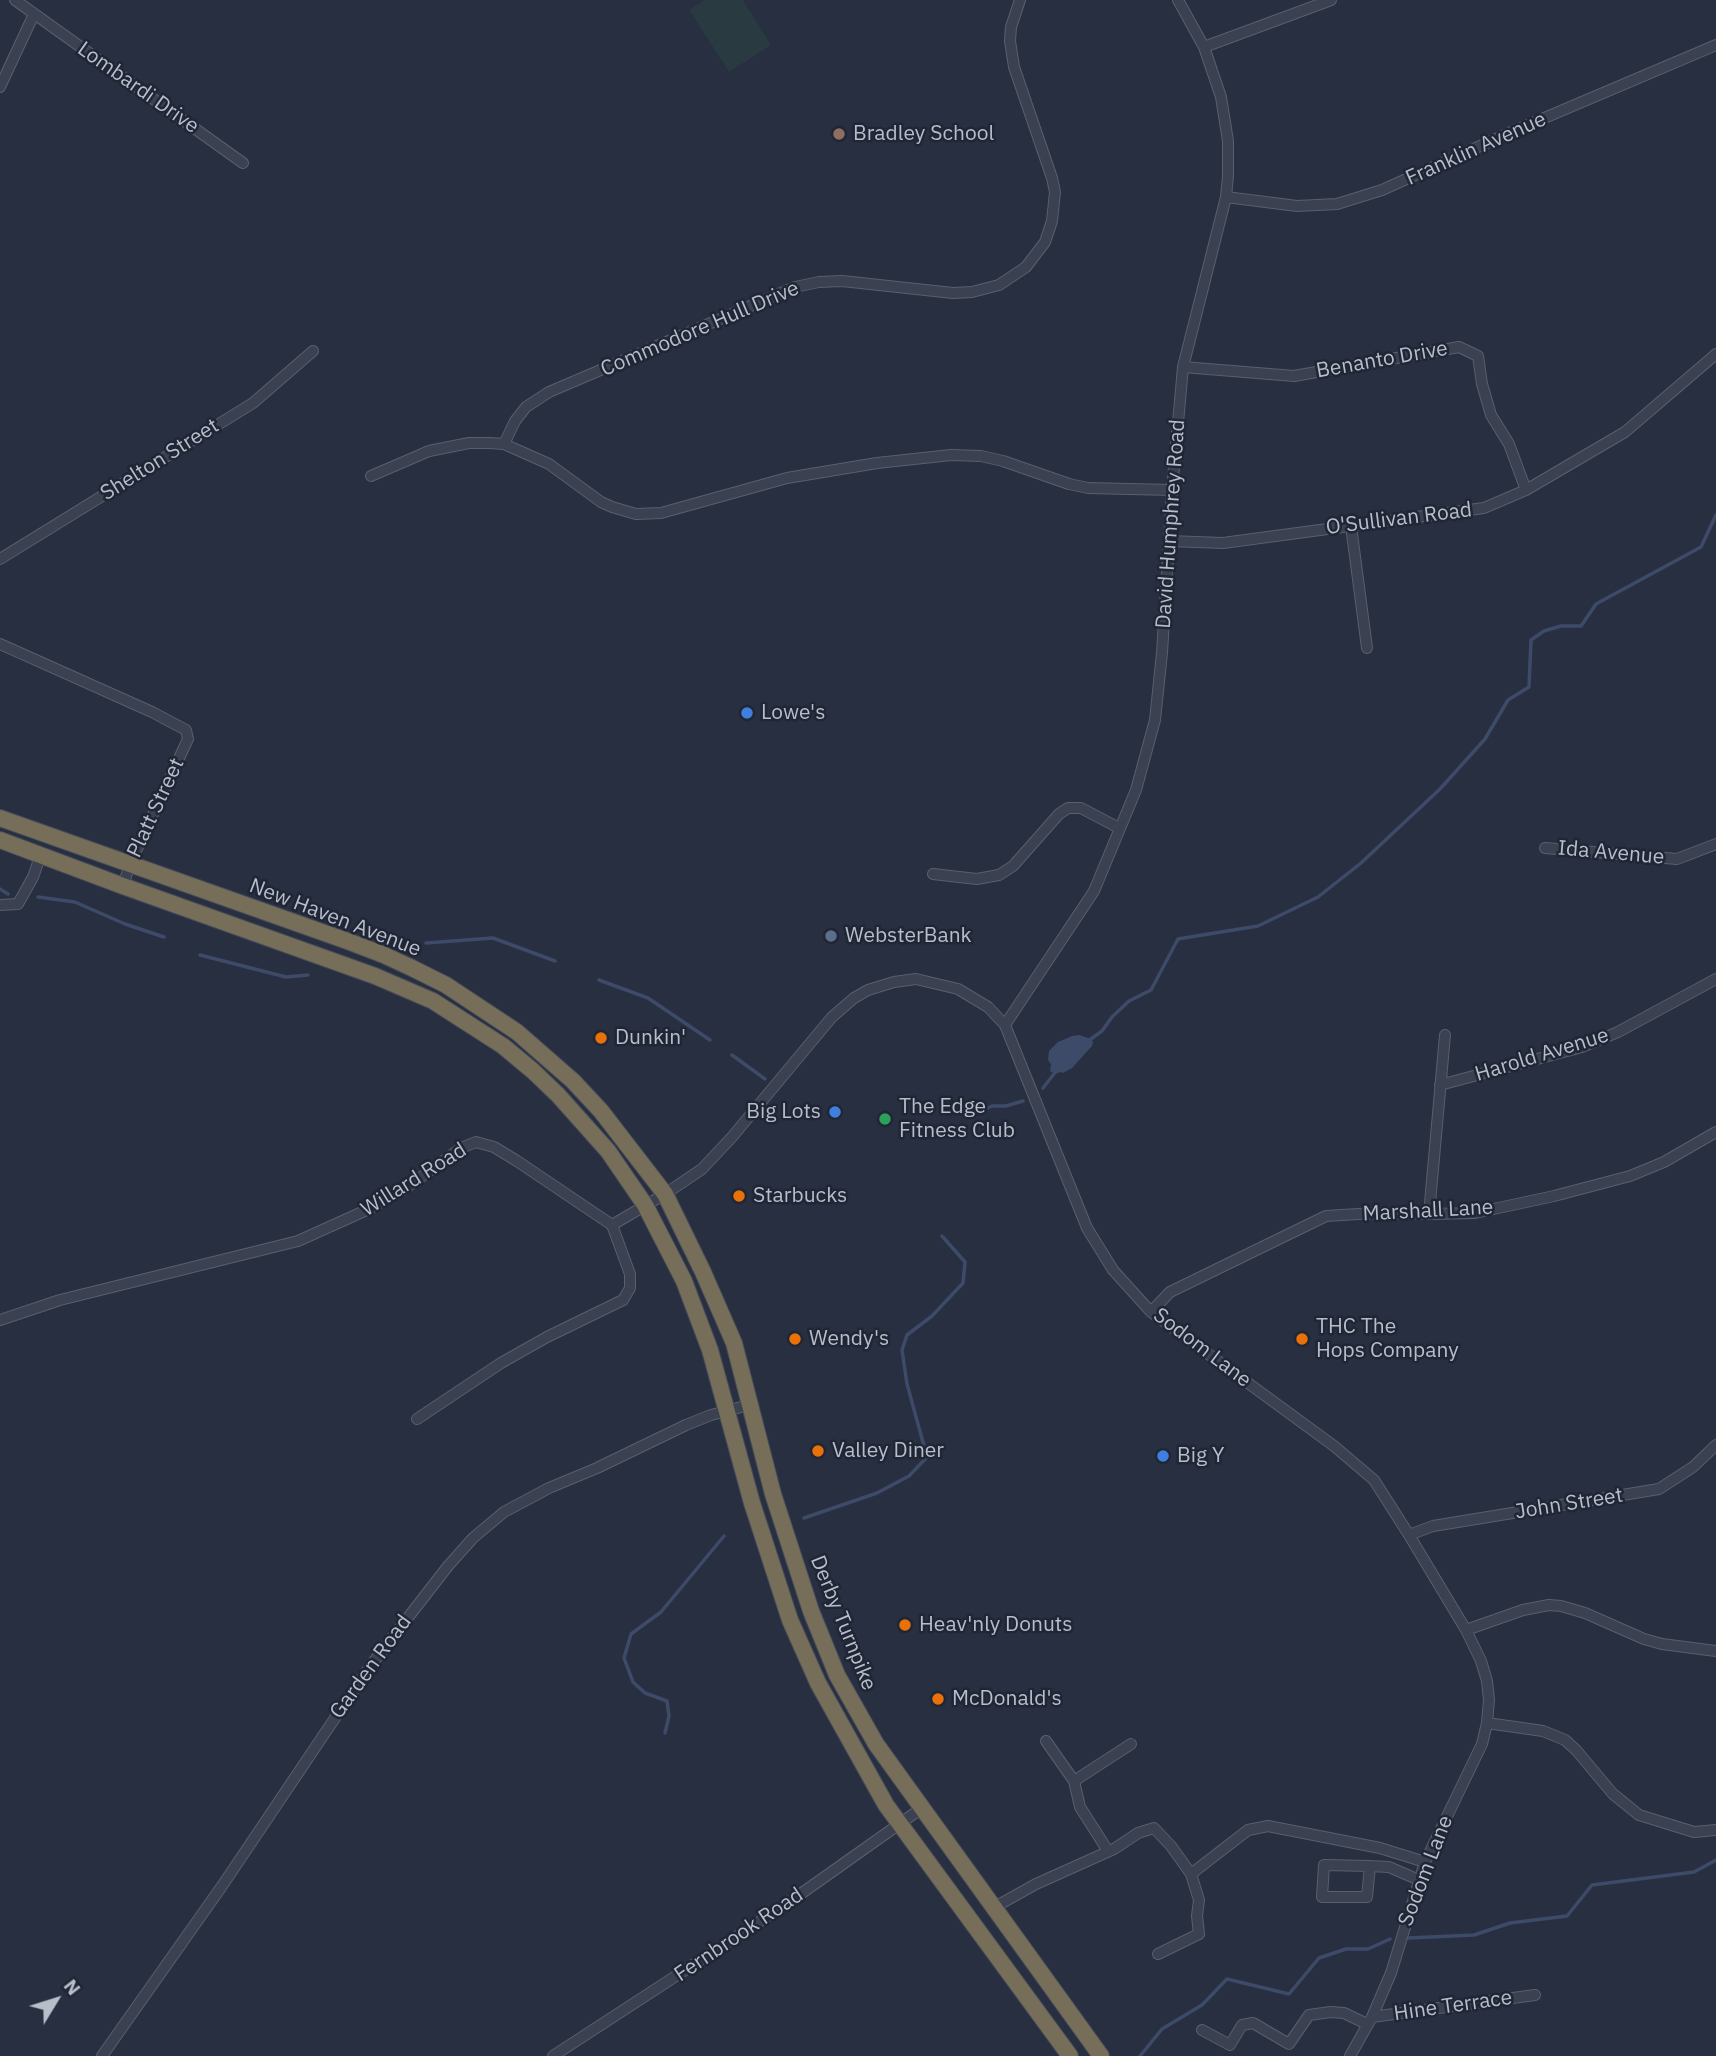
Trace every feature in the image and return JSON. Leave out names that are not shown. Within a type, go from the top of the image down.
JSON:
[{"type":"highway","name":"New Haven Avenue","points":[[0,818],[384,955],[455,991],[517,1032],[573,1081],[610,1122],[665,1194]]},
{"type":"highway","name":"New Haven Avenue","points":[[0,840],[375,976],[433,1001],[503,1046],[558,1096],[608,1151],[645,1205]]},
{"type":"highway","name":"Derby Turnpike","points":[[665,1194],[734,1343],[773,1494],[811,1611],[837,1675],[876,1744],[1101,2056]]},
{"type":"highway","name":"Derby Turnpike","points":[[645,1205],[684,1281],[710,1350],[752,1503],[790,1620],[818,1683],[899,1823],[1070,2056]]},
{"type":"highway","points":[[724,1404],[747,1398]]},
{"type":"highway","points":[[882,1797],[904,1782]]},
{"type":"street","name":"Lombardi Drive","points":[[15,0],[243,163]]},
{"type":"street","name":"Commodore Hull Drive","points":[[505,444],[515,421],[526,407],[549,392],[795,287],[819,282],[842,282],[953,293],[972,292],[999,285],[1026,267],[1045,242],[1052,222],[1055,192],[1014,67],[1010,41],[1020,0]]},
{"type":"street","name":"David Humphrey Road","points":[[1005,1025],[1094,891],[1136,790],[1155,720],[1183,367],[1226,197],[1228,176],[1228,141],[1220,97],[1204,47],[1178,0]]},
{"type":"street","points":[[1204,47],[1331,0]]},
{"type":"street","points":[[0,87],[34,14]]},
{"type":"street","name":"Franklin Avenue","points":[[1226,197],[1297,206],[1337,204],[1382,190],[1716,45]]},
{"type":"street","name":"Benanto Drive","points":[[1183,367],[1294,376],[1459,347],[1478,356],[1482,384],[1491,415],[1509,444],[1526,490]]},
{"type":"street","name":"Shelton Street","points":[[0,559],[253,403],[313,351]]},
{"type":"street","name":"O'Sullivan Road","points":[[1169,541],[1223,543],[1484,508],[1526,490],[1625,432],[1716,354]]},
{"type":"street","points":[[371,477],[429,450],[470,443],[505,444],[549,464],[601,502],[636,514],[661,513],[787,478],[877,463],[951,455],[981,456],[1003,461],[1088,488],[1172,490]]},
{"type":"street","points":[[1351,526],[1367,648]]},
{"type":"street","name":"Platt Street","points":[[0,644],[186,730],[188,739],[130,864],[123,886]]},
{"type":"street","points":[[933,874],[977,879],[999,875],[1013,866],[1059,814],[1068,808],[1081,808],[1119,828]]},
{"type":"street","name":"Ida Avenue","points":[[1545,848],[1677,859],[1716,844]]},
{"type":"street","points":[[0,905],[18,904],[33,877],[41,854]]},
{"type":"street","name":"Sodom Lane","points":[[645,1205],[702,1169],[832,1017],[847,1002],[868,990],[916,979],[936,983],[958,989],[988,1007],[1005,1025],[1087,1228],[1113,1270],[1151,1312],[1334,1446],[1374,1480],[1466,1630],[1481,1661],[1489,1700],[1482,1744],[1425,1862],[1391,1973],[1370,2021],[1350,2056]]},
{"type":"street","name":"Harold Avenue","points":[[1440,1085],[1582,1047],[1618,1032],[1716,979]]},
{"type":"street","points":[[1429,1214],[1446,1035]]},
{"type":"street","name":"Marshall Lane","points":[[1151,1312],[1170,1292],[1326,1216],[1475,1213],[1554,1196],[1630,1176],[1664,1162],[1716,1132]]},
{"type":"street","name":"Willard Road","points":[[0,1320],[60,1300],[298,1241],[369,1209],[406,1188],[461,1148],[476,1142],[494,1147],[612,1224]]},
{"type":"street","points":[[417,1419],[501,1363],[623,1300],[630,1288],[630,1274],[612,1224],[645,1205]]},
{"type":"street","name":"Garden Road","points":[[102,2056],[222,1886],[368,1669],[473,1538],[504,1512],[532,1496],[711,1415],[724,1404]]},
{"type":"street","name":"John Street","points":[[1409,1535],[1433,1527],[1659,1489],[1693,1468],[1716,1445]]},
{"type":"street","points":[[1466,1630],[1523,1609],[1561,1606],[1585,1613],[1644,1639],[1716,1651]]},
{"type":"street","points":[[1487,1723],[1543,1731],[1558,1736],[1576,1749],[1613,1794],[1631,1811],[1648,1819],[1694,1832],[1716,1830]]},
{"type":"street","points":[[1046,1741],[1074,1781],[1080,1807],[1108,1851]]},
{"type":"street","points":[[1074,1781],[1131,1744]]},
{"type":"street","name":"Fernbrook Road","points":[[553,2056],[785,1905],[922,1808]]},
{"type":"street","points":[[1191,1874],[1248,1830],[1268,1826],[1380,1847],[1425,1862]]},
{"type":"street","points":[[993,1908],[1036,1884],[1108,1851],[1138,1833],[1154,1828],[1191,1874],[1199,1900],[1199,1934],[1158,1954]]},
{"type":"street","points":[[1370,1866],[1367,1896],[1322,1897],[1324,1865],[1370,1866],[1395,1868],[1419,1880]]},
{"type":"street","name":"Hine Terrace","points":[[1370,2021],[1535,1995]]},
{"type":"street","points":[[1202,2030],[1230,2045],[1242,2025],[1253,2023],[1289,2044],[1309,2015],[1344,2013],[1370,2021]]},
{"type":"shaded area","points":[[705,0],[743,0],[771,45],[729,72],[689,10]]},
{"type":"water","points":[[1079,1035],[1091,1039],[1092,1046],[1072,1068],[1063,1073],[1055,1074],[1050,1071],[1049,1051],[1058,1042]]},
{"type":"waterway","points":[[1088,1041],[1102,1031],[1129,1001],[1151,990],[1178,939],[1258,926],[1318,897],[1361,863],[1440,789],[1485,739],[1508,700],[1529,687],[1531,640],[1544,631],[1561,626],[1581,626],[1596,604],[1701,547],[1716,515]]},
{"type":"waterway","points":[[0,889],[8,894]]},
{"type":"waterway","points":[[38,897],[75,902],[125,924],[164,937]]},
{"type":"waterway","points":[[426,943],[493,938],[555,961]]},
{"type":"waterway","points":[[200,955],[286,977],[308,975]]},
{"type":"waterway","points":[[599,980],[648,998],[710,1040]]},
{"type":"waterway","points":[[732,1055],[765,1079]]},
{"type":"waterway","points":[[1043,1088],[1057,1070]]},
{"type":"waterway","points":[[967,1117],[992,1106],[1006,1106],[1023,1101]]},
{"type":"waterway","points":[[804,1518],[877,1493],[909,1476],[927,1457],[907,1384],[902,1350],[907,1335],[932,1316],[963,1283],[965,1262],[942,1236]]},
{"type":"waterway","points":[[665,1733],[669,1716],[667,1701],[645,1693],[633,1682],[624,1658],[631,1634],[661,1612],[724,1536]]},
{"type":"waterway","points":[[1408,1938],[1474,1935],[1510,1923],[1567,1916],[1592,1885],[1694,1872],[1716,1860]]},
{"type":"waterway","points":[[1140,2056],[1162,2029],[1202,2005],[1227,1979],[1289,1994],[1319,1958],[1346,1949],[1368,1949],[1390,1939]]},
{"type":"place","name":"Bradley School","points":[[839,134]]},
{"type":"place","name":"Lowe's","points":[[747,713]]},
{"type":"place","name":"WebsterBank","points":[[831,936]]},
{"type":"place","name":"Dunkin'","points":[[601,1038]]},
{"type":"place","name":"Big Lots","points":[[835,1112]]},
{"type":"place","name":"The Edge Fitness Club","points":[[885,1119]]},
{"type":"place","name":"Starbucks","points":[[739,1196]]},
{"type":"place","name":"Wendy's","points":[[795,1339]]},
{"type":"place","name":"THC The Hops Company","points":[[1302,1339]]},
{"type":"place","name":"Valley Diner","points":[[818,1451]]},
{"type":"place","name":"Big Y","points":[[1163,1456]]},
{"type":"place","name":"Heav'nly Donuts","points":[[905,1625]]},
{"type":"place","name":"McDonald's","points":[[938,1699]]}]
